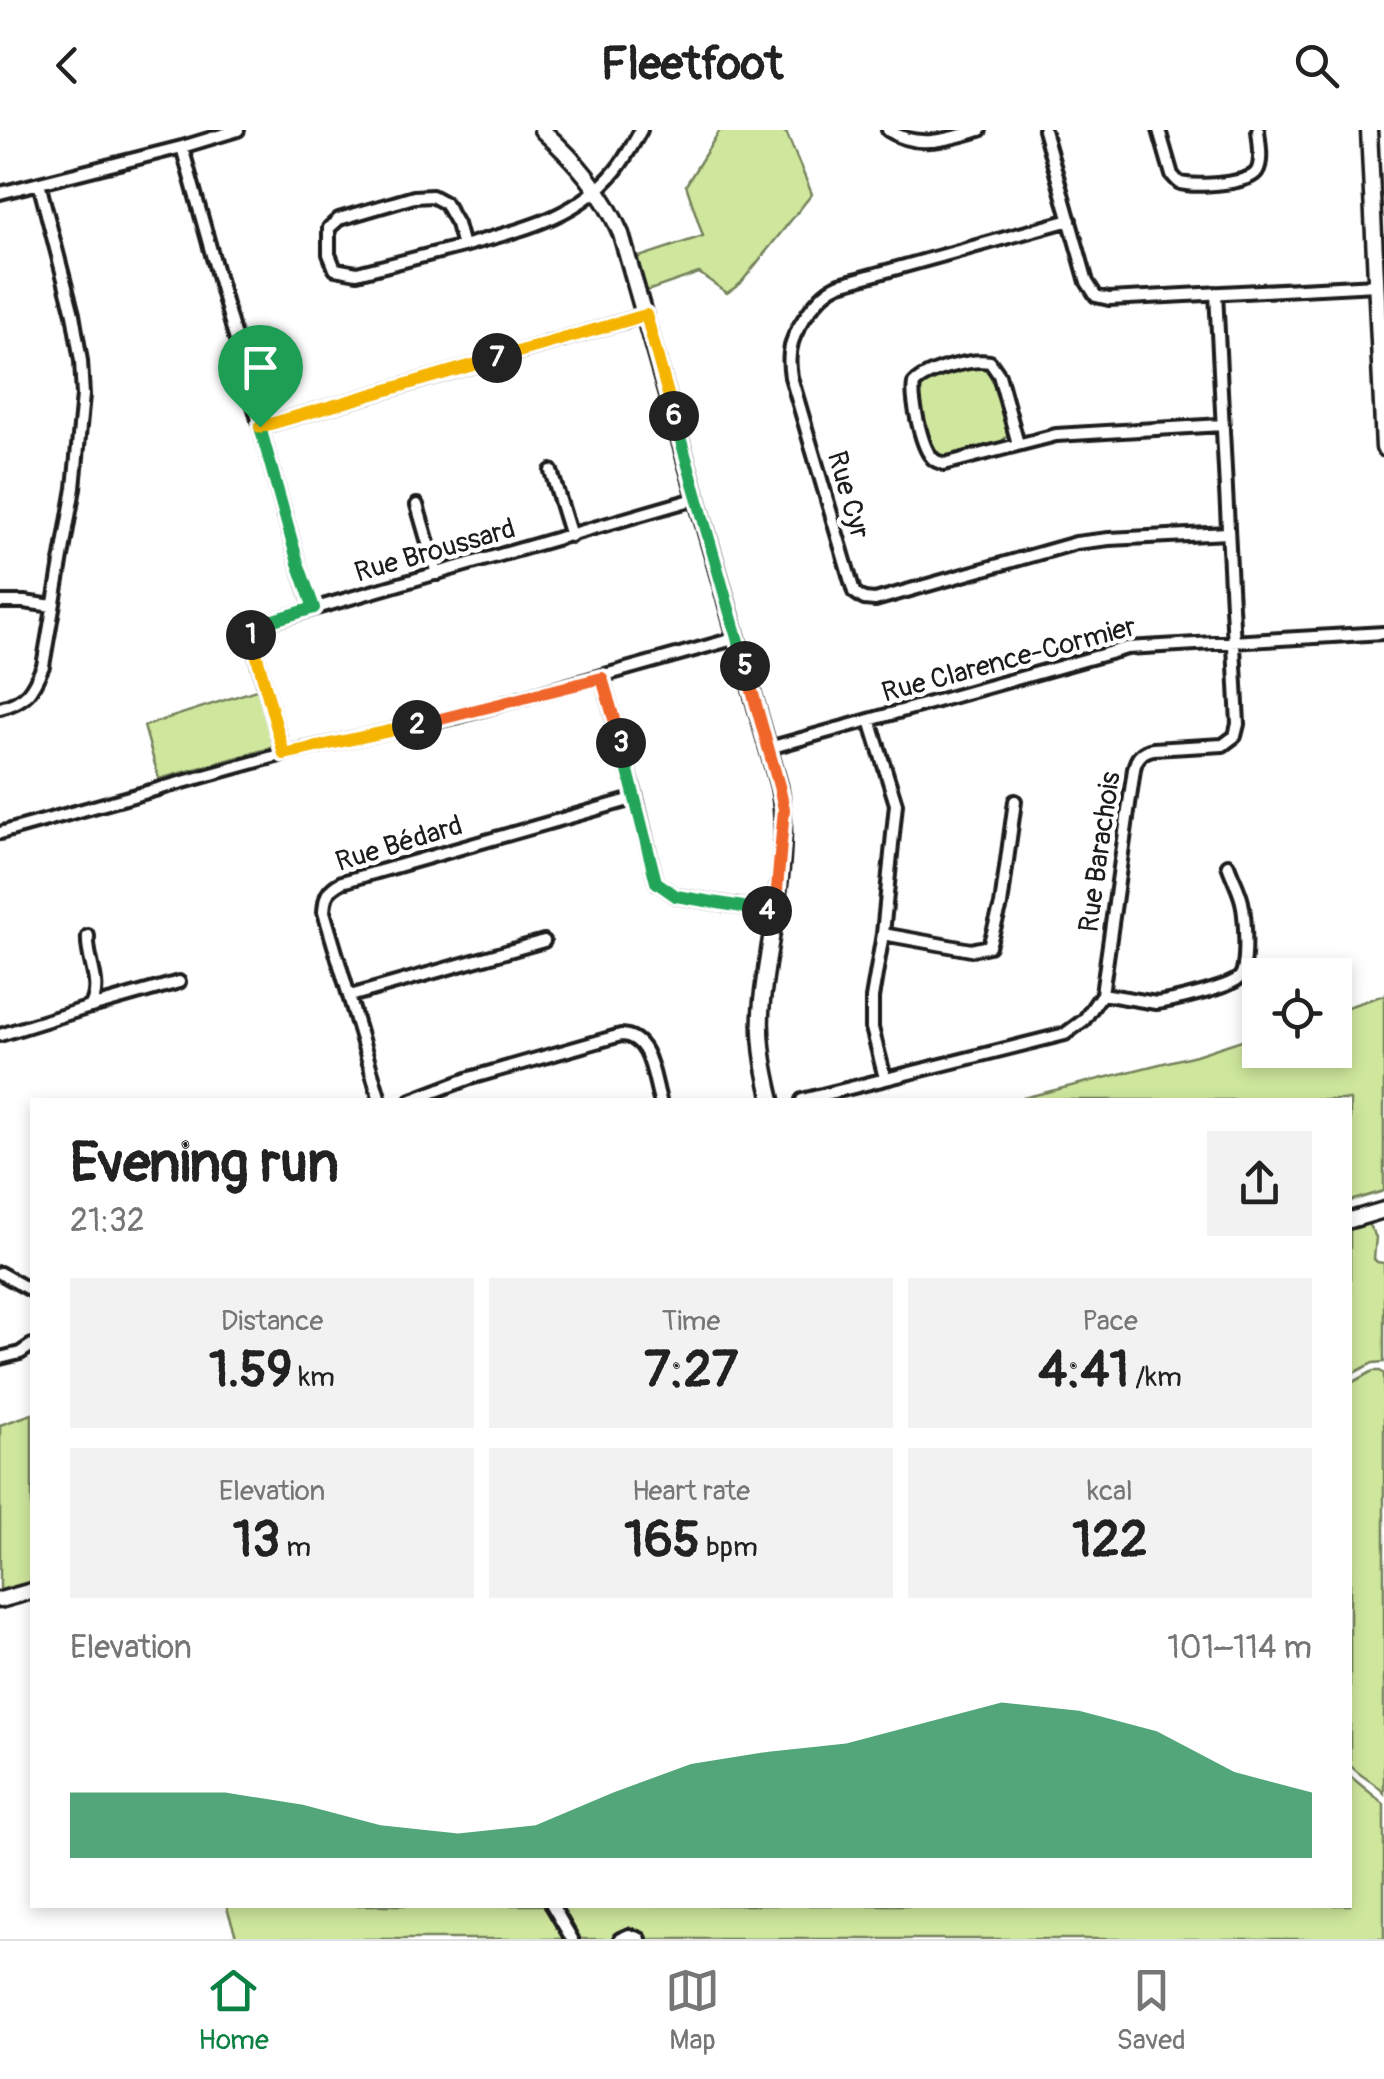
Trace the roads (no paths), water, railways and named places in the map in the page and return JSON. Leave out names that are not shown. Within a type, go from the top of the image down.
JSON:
[{"type":"street","points":[[0,193],[238,130]]},
{"type":"street","points":[[542,130],[571,157],[597,190],[621,234],[784,809],[762,1004],[761,1048],[772,1098]]},
{"type":"street","points":[[463,246],[458,224],[445,203],[432,196],[414,197],[339,218],[329,228],[329,254],[335,269],[357,273],[463,246],[553,218],[597,190],[623,161],[642,130]]},
{"type":"street","points":[[888,130],[905,140],[980,130]]},
{"type":"street","points":[[1044,130],[1087,282],[1096,296],[1109,299],[1376,285]]},
{"type":"street","points":[[1159,130],[1172,175],[1187,184],[1250,178],[1260,164],[1258,130]]},
{"type":"street","points":[[1369,130],[1384,448]]},
{"type":"street","points":[[182,147],[314,608]]},
{"type":"street","points":[[0,708],[20,702],[34,686],[43,666],[74,488],[84,395],[72,314],[39,184]]},
{"type":"street","name":"Rue Cyr","points":[[1070,220],[837,285],[821,297],[795,331],[790,349],[791,377],[854,592],[875,600],[1086,542],[1228,534]]},
{"type":"street","name":"Rue Barachois","points":[[1102,994],[1136,761],[1150,749],[1223,745],[1232,740],[1238,724],[1216,293]]},
{"type":"street","points":[[260,427],[646,315]]},
{"type":"street","points":[[1018,444],[999,375],[990,362],[978,360],[924,375],[914,384],[912,397],[927,449],[937,462],[951,464],[1018,444],[1075,433],[1222,426]]},
{"type":"street","points":[[551,471],[571,536]]},
{"type":"street","name":"Rue Broussard","points":[[284,754],[251,634],[260,624],[698,498]]},
{"type":"street","points":[[418,506],[438,574]]},
{"type":"street","points":[[0,602],[53,606]]},
{"type":"street","name":"Rue Clarence-Cormier","points":[[769,748],[1127,648],[1384,633]]},
{"type":"street","points":[[0,833],[284,754],[455,717],[737,638]]},
{"type":"street","points":[[602,678],[656,882],[676,896],[775,912]]},
{"type":"street","points":[[870,720],[896,804],[883,934],[872,998],[872,1028],[885,1078]]},
{"type":"street","name":"Rue Bédard","points":[[379,1098],[324,912],[330,888],[636,798]]},
{"type":"street","points":[[883,934],[971,950],[989,946],[1001,906],[1015,801]]},
{"type":"street","points":[[810,1098],[1065,1034],[1084,1020],[1102,994],[1165,1002],[1234,982],[1241,977],[1245,958],[1242,901],[1228,865]]},
{"type":"street","points":[[88,936],[87,949],[97,987],[90,1007]]},
{"type":"street","points":[[350,996],[544,940]]},
{"type":"street","points":[[1,1032],[179,982]]},
{"type":"street","points":[[417,1098],[470,1078],[622,1034],[636,1038],[646,1050],[659,1098]]},
{"type":"street","points":[[1352,1219],[1384,1210]]},
{"type":"street","points":[[0,1273],[30,1290]]},
{"type":"street","points":[[0,1358],[30,1346]]},
{"type":"street","points":[[0,1600],[30,1592]]},
{"type":"street","points":[[554,1908],[572,1939]]},
{"type":"street","points":[[620,1939],[640,1939]]}]
